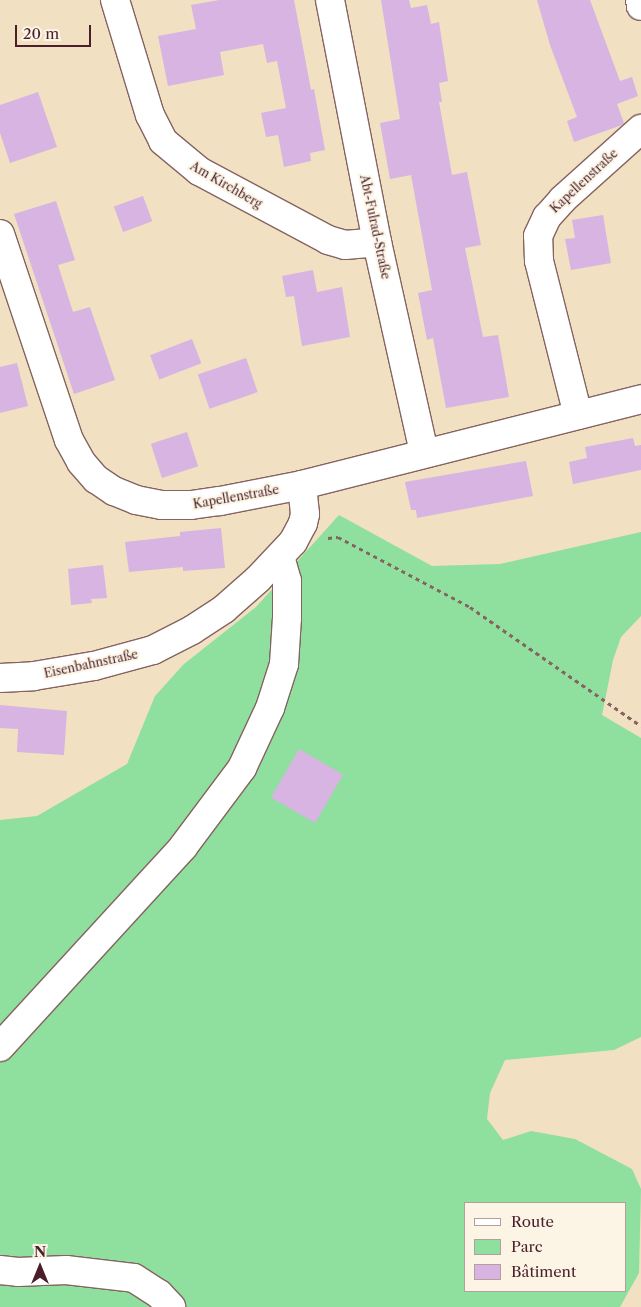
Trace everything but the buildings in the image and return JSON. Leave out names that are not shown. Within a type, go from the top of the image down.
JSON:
[{"type":"street","name":"Am Kirchberg","points":[[115,0],[150,115],[163,141],[199,171],[328,240],[345,245],[377,242]]},
{"type":"street","name":"Abt-Fulrad-Straße","points":[[330,0],[377,242],[424,453]]},
{"type":"street","points":[[640,0],[641,6]]},
{"type":"street","name":"Kapellenstraße","points":[[578,415],[539,261],[538,236],[546,216],[641,129]]},
{"type":"street","name":"Kapellenstraße","points":[[0,234],[70,440],[82,462],[96,479],[114,491],[136,500],[162,505],[191,505],[220,501],[302,484],[641,399]]},
{"type":"street","name":"Eisenbahnstraße","points":[[0,678],[34,676],[94,666],[153,650],[192,630],[224,608],[280,557],[293,542],[303,523],[302,484]]},
{"type":"street","points":[[0,1047],[183,847],[242,768],[270,708],[284,664],[287,618],[286,580],[280,557]]},
{"type":"street","points":[[0,1270],[18,1272],[66,1270],[134,1278],[159,1294],[171,1307]]},
{"type":"path","points":[[328,538],[338,537],[470,607],[641,726]]},
{"type":"green space","points":[[339,515],[432,566],[500,564],[641,532],[641,616],[621,637],[613,660],[602,715],[641,738],[641,1037],[614,1050],[505,1060],[490,1093],[487,1119],[503,1140],[531,1131],[575,1139],[632,1169],[641,1189],[639,1273],[620,1307],[0,1307],[0,820],[37,816],[127,764],[155,696],[184,664],[256,607]]}]
